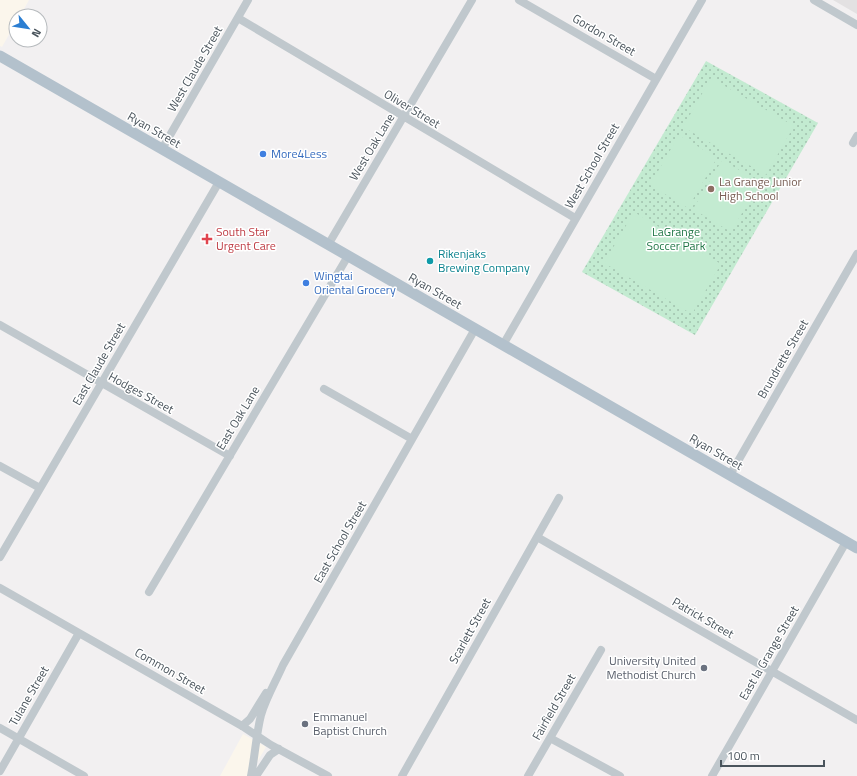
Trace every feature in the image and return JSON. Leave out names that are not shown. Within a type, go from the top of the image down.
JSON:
[{"type":"main road","name":"Ryan Street","points":[[0,56],[857,548]]},
{"type":"street","name":"West Claude Street","points":[[162,149],[248,0]]},
{"type":"street","name":"West Oak Lane","points":[[328,244],[404,118],[472,0]]},
{"type":"street","name":"Gordon Street","points":[[520,0],[656,79]]},
{"type":"street","name":"West School Street","points":[[502,345],[702,0]]},
{"type":"street","points":[[814,0],[857,25]]},
{"type":"street","name":"Oliver Street","points":[[238,18],[404,118],[575,218]]},
{"type":"street","points":[[853,144],[857,136]]},
{"type":"street","name":"East Claude Street","points":[[0,557],[219,182]]},
{"type":"street","name":"Brundrette Street","points":[[730,475],[857,254]]},
{"type":"street","name":"East Oak Lane","points":[[149,592],[348,256]]},
{"type":"street","name":"Hodges Street","points":[[0,325],[230,456]]},
{"type":"street","name":"East School Street","points":[[251,776],[255,754],[256,735],[262,713],[284,665],[475,329]]},
{"type":"street","points":[[324,389],[412,439]]},
{"type":"street","points":[[0,466],[40,488]]},
{"type":"street","name":"Scarlett Street","points":[[402,776],[559,498]]},
{"type":"street","name":"Patrick Street","points":[[537,536],[857,720]]},
{"type":"street","name":"East la Grange Street","points":[[712,776],[846,542]]},
{"type":"street","name":"Common Street","points":[[0,588],[328,776]]},
{"type":"street","name":"Tulane Street","points":[[0,771],[78,633]]},
{"type":"street","name":"Fairfield Street","points":[[528,776],[601,650]]},
{"type":"street","points":[[242,726],[250,719],[284,665]]},
{"type":"street","points":[[0,728],[84,776]]},
{"type":"street","points":[[550,738],[620,776]]},
{"type":"street","points":[[256,776],[270,755],[280,749]]},
{"type":"shaded area","points":[[0,0],[29,0],[24,8],[8,8],[8,36],[2,47],[0,46]]},
{"type":"shaded area","points":[[833,0],[857,0],[857,14]]},
{"type":"shaded area","points":[[243,734],[266,747],[249,776],[220,776]]},
{"type":"green space","name":"LaGrange Soccer Park","points":[[706,61],[818,123],[695,335],[582,272]]},
{"type":"green space","points":[[711,78],[794,126],[766,175],[683,127]]},
{"type":"green space","points":[[679,135],[717,158],[688,208],[650,185]]},
{"type":"green space","points":[[722,160],[760,182],[731,232],[693,209]]},
{"type":"green space","points":[[634,212],[721,264],[692,314],[604,263]]},
{"type":"place","name":"More4Less","points":[[263,154]]},
{"type":"place","name":"La Grange Junior High School","points":[[711,189]]},
{"type":"place","name":"South Star Urgent Care","points":[[207,239]]},
{"type":"place","name":"Rikenjaks Brewing Company","points":[[430,261]]},
{"type":"place","name":"Wingtai Oriental Grocery","points":[[306,283]]},
{"type":"place","name":"University United Methodist Church","points":[[704,668]]},
{"type":"place","name":"Emmanuel Baptist Church","points":[[305,724]]}]
